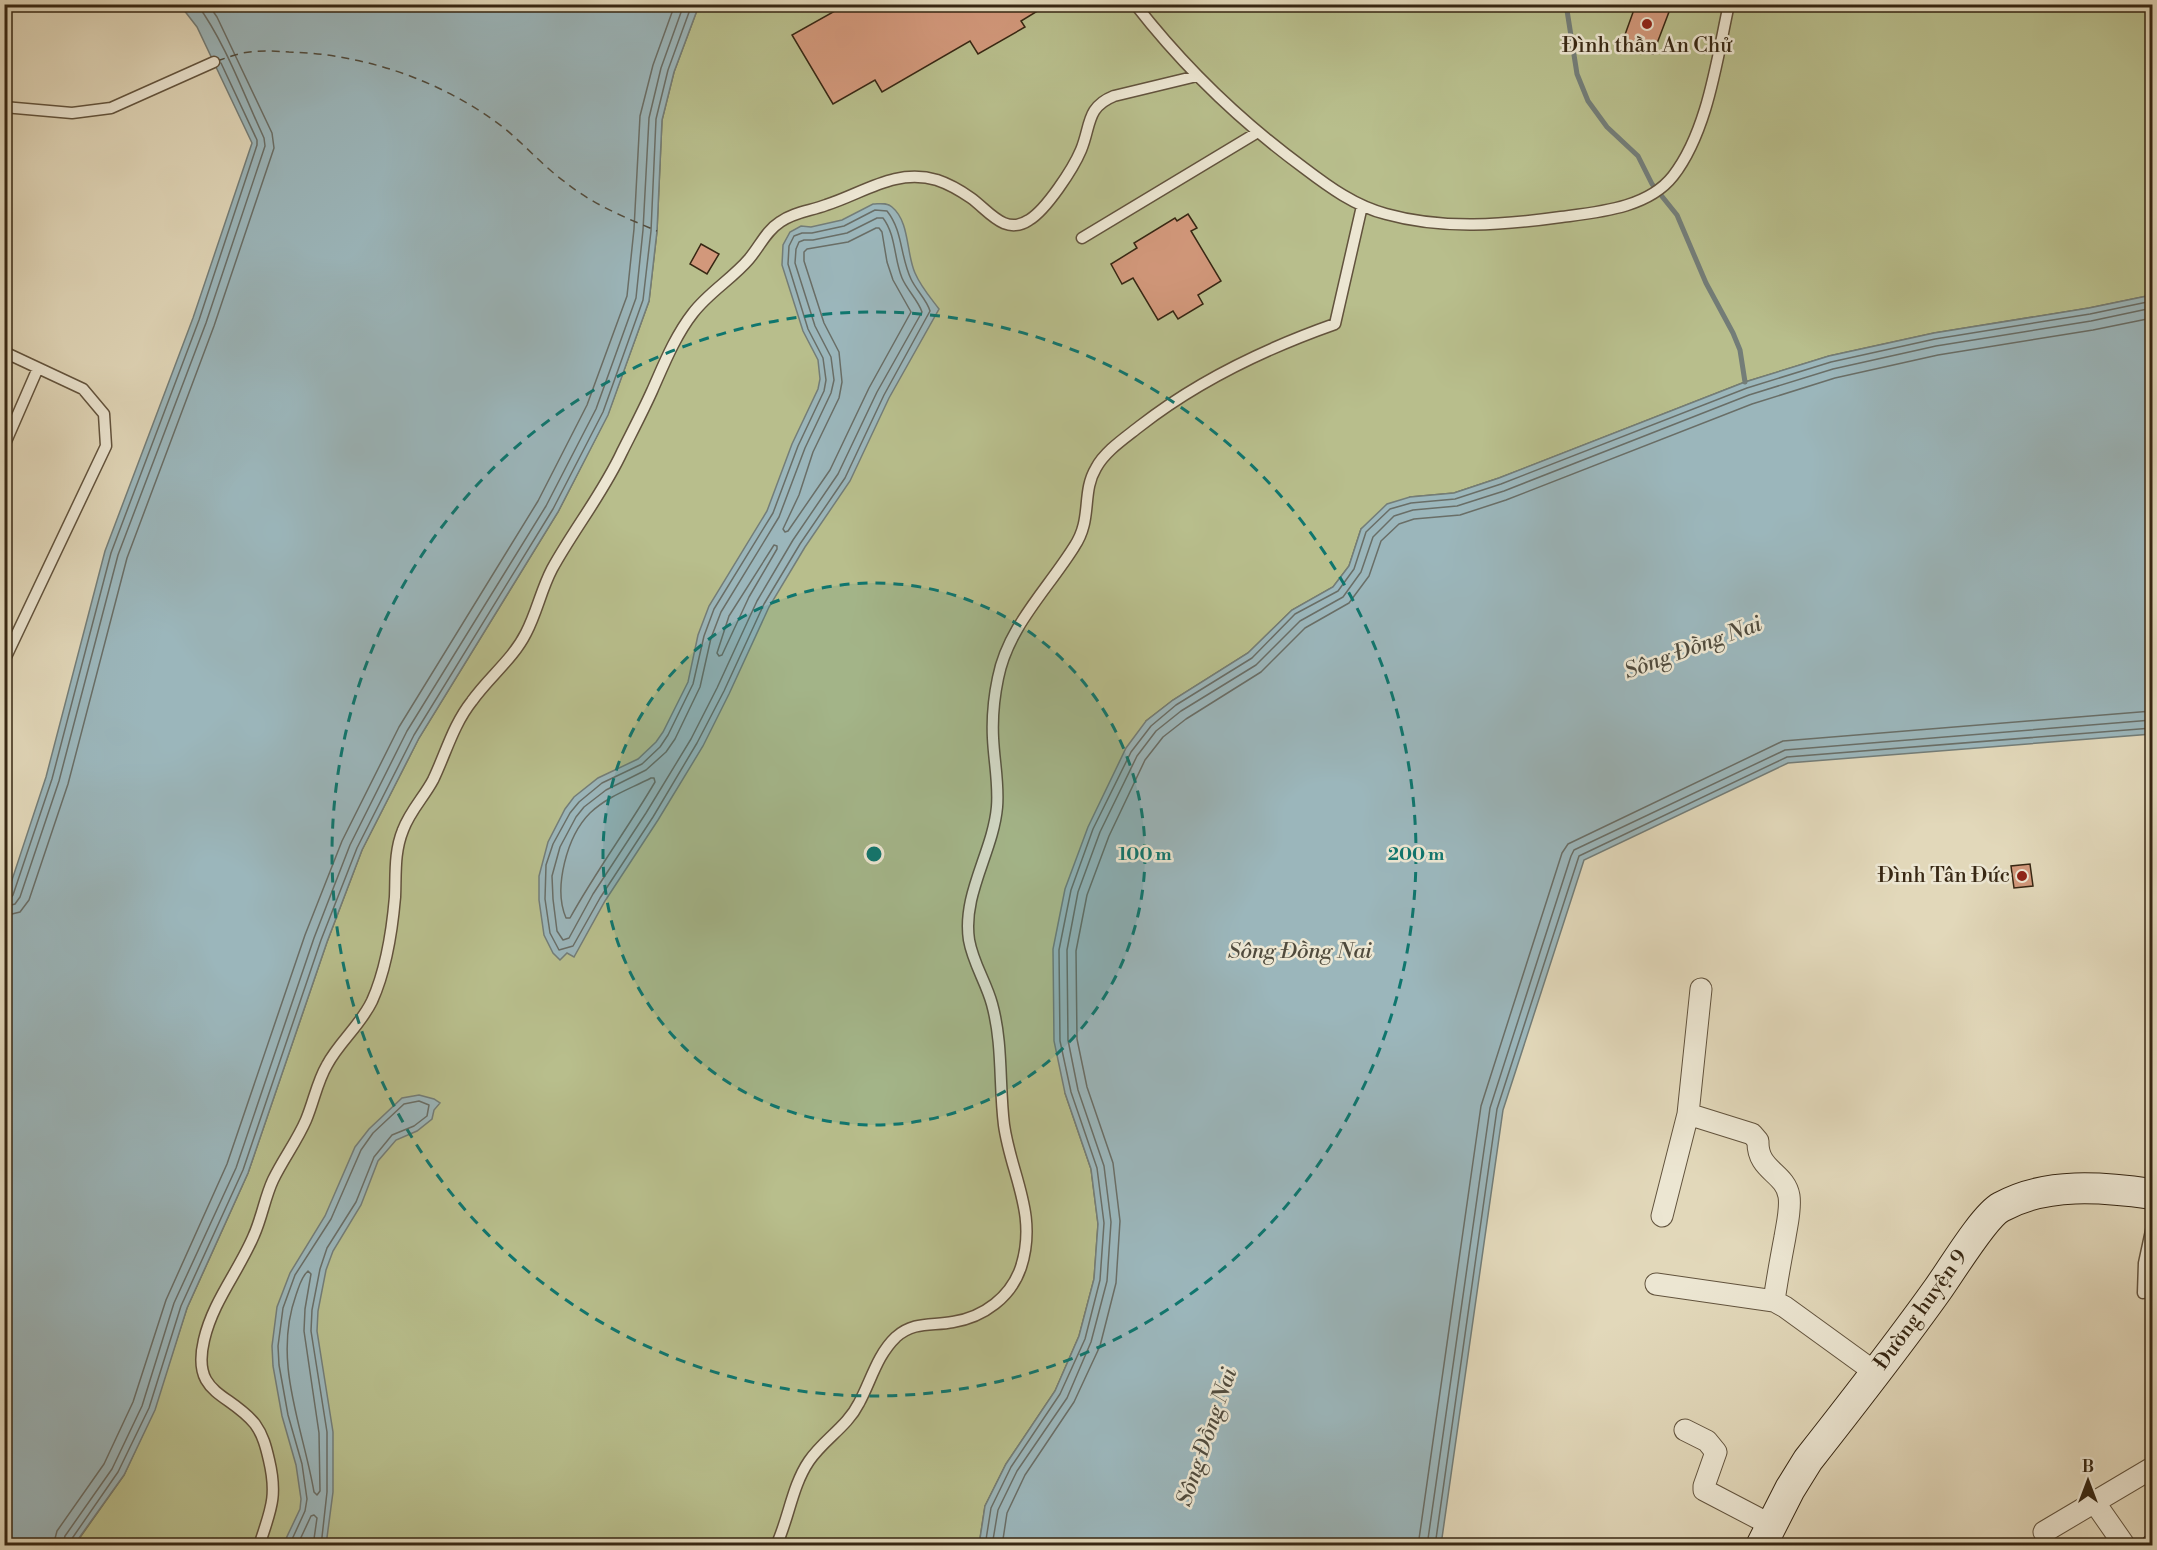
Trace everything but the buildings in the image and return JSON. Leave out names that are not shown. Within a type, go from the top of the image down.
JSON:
[{"type":"street","points":[[1662,1216],[1688,1114],[1701,989]]},
{"type":"street","points":[[1688,1114],[1752,1134],[1758,1141],[1762,1161],[1786,1188],[1789,1197],[1788,1214],[1774,1301]]},
{"type":"street","name":"Đường huyện 9","points":[[1766,1539],[1790,1489],[1808,1460],[1876,1373],[1987,1219],[1998,1208],[2018,1198],[2064,1189],[2118,1189],[2152,1194]]},
{"type":"street","points":[[1656,1284],[1774,1301],[1876,1373]]},
{"type":"street","points":[[1685,1430],[1707,1441],[1716,1452],[1704,1490],[1766,1539]]},
{"type":"street","points":[[2044,1532],[2152,1468]]},
{"type":"street","points":[[2095,1503],[2125,1545]]},
{"type":"lane","points":[[1135,4],[1197,76],[1258,132],[1324,182],[1362,206],[1385,214],[1413,220],[1466,224],[1501,224],[1617,208],[1649,196],[1666,184],[1681,164],[1700,123],[1729,4]]},
{"type":"lane","points":[[4,107],[72,114],[111,108],[214,62]]},
{"type":"lane","points":[[259,1545],[272,1504],[272,1471],[266,1447],[254,1423],[216,1393],[205,1379],[201,1356],[209,1322],[220,1295],[253,1238],[272,1183],[305,1122],[324,1069],[331,1057],[355,1029],[374,996],[391,931],[396,851],[407,821],[431,784],[445,748],[461,717],[477,694],[506,662],[527,632],[554,566],[620,459],[682,329],[700,305],[743,265],[765,236],[782,220],[845,198],[884,180],[907,176],[936,180],[965,194],[1004,224],[1012,226],[1026,222],[1037,214],[1067,176],[1081,151],[1090,116],[1102,101],[1197,76]]},
{"type":"lane","points":[[1082,238],[1258,132]]},
{"type":"lane","points":[[776,1545],[801,1474],[819,1448],[851,1416],[877,1364],[892,1342],[908,1329],[919,1325],[956,1322],[988,1309],[1007,1292],[1020,1268],[1026,1241],[1025,1212],[1022,1192],[1005,1131],[1001,1060],[995,1018],[988,989],[974,959],[968,933],[970,906],[991,839],[997,809],[993,712],[1005,652],[1021,623],[1081,535],[1088,509],[1089,484],[1103,456],[1156,414],[1210,378],[1276,346],[1335,324],[1362,206]]},
{"type":"lane","points":[[4,352],[83,389],[104,414],[106,446],[4,661]]},
{"type":"lane","points":[[4,446],[38,368]]},
{"type":"lane","points":[[2143,1293],[2144,1263],[2152,1226]]},
{"type":"lane","points":[[2090,1545],[2099,1545]]},
{"type":"green space","points":[[699,5],[2152,5],[2152,295],[2089,308],[1934,333],[1829,356],[1745,382],[1499,478],[1454,493],[1410,497],[1361,529],[1349,566],[1333,587],[1292,610],[1248,653],[1173,700],[1146,721],[1065,1093],[1091,1169],[1098,1224],[1094,1279],[1079,1336],[1055,1391],[1006,1464],[985,1506],[979,1545],[74,1546],[124,1475],[154,1410],[187,1308],[248,1173],[327,942],[362,850],[419,738],[558,512],[608,414],[649,301],[657,231],[662,120],[674,72]]},
{"type":"water","points":[[180,5],[699,5],[674,72],[662,120],[657,231],[649,301],[608,415],[558,512],[419,738],[362,850],[327,942],[248,1173],[187,1308],[155,1410],[124,1475],[74,1545],[5,1546],[5,901],[46,777],[105,551],[193,318],[252,143],[197,27]]},
{"type":"water","points":[[873,204],[888,204],[898,213],[905,229],[915,273],[939,309],[889,398],[850,481],[805,547],[769,607],[703,746],[605,901],[574,957],[567,953],[560,960],[553,953],[544,935],[539,900],[539,876],[548,842],[574,797],[598,778],[638,759],[663,732],[688,682],[698,635],[709,606],[767,511],[792,444],[818,389],[820,379],[818,360],[803,331],[782,265],[783,245],[790,232],[801,226],[811,227],[842,220]]},
{"type":"water","name":"Sông Đồng Nai","points":[[2152,295],[2152,734],[1788,763],[1584,860],[1503,1110],[1441,1545],[979,1545],[985,1506],[1006,1464],[1055,1391],[1079,1336],[1094,1279],[1098,1224],[1091,1169],[1065,1093],[1054,1041],[1053,949],[1065,889],[1088,827],[1126,748],[1146,721],[1173,700],[1248,653],[1292,610],[1333,587],[1349,566],[1361,529],[1387,504],[1410,497],[1454,493],[1499,478],[1745,382],[1829,356],[1934,333],[2089,308]]},
{"type":"water","points":[[419,1095],[440,1103],[434,1110],[432,1119],[417,1131],[396,1140],[378,1161],[361,1205],[333,1251],[326,1270],[318,1311],[317,1331],[333,1432],[333,1492],[326,1545],[283,1545],[300,1509],[301,1499],[296,1465],[282,1416],[273,1366],[272,1346],[277,1307],[290,1273],[325,1216],[355,1147],[369,1129],[402,1098]]},
{"type":"waterway","points":[[1566,4],[1577,74],[1588,101],[1607,127],[1638,156],[1652,184],[1677,215],[1706,283],[1740,350],[1745,382]]},
{"type":"ferry route","points":[[217,61],[249,52],[289,52],[346,58],[402,73],[429,84],[480,111],[504,128],[575,190],[610,210],[657,231]]},
{"type":"place","name":"Đình thần An Chử","points":[[1647,24]]},
{"type":"place","name":"Đình Tân Đức","points":[[2022,876]]}]
